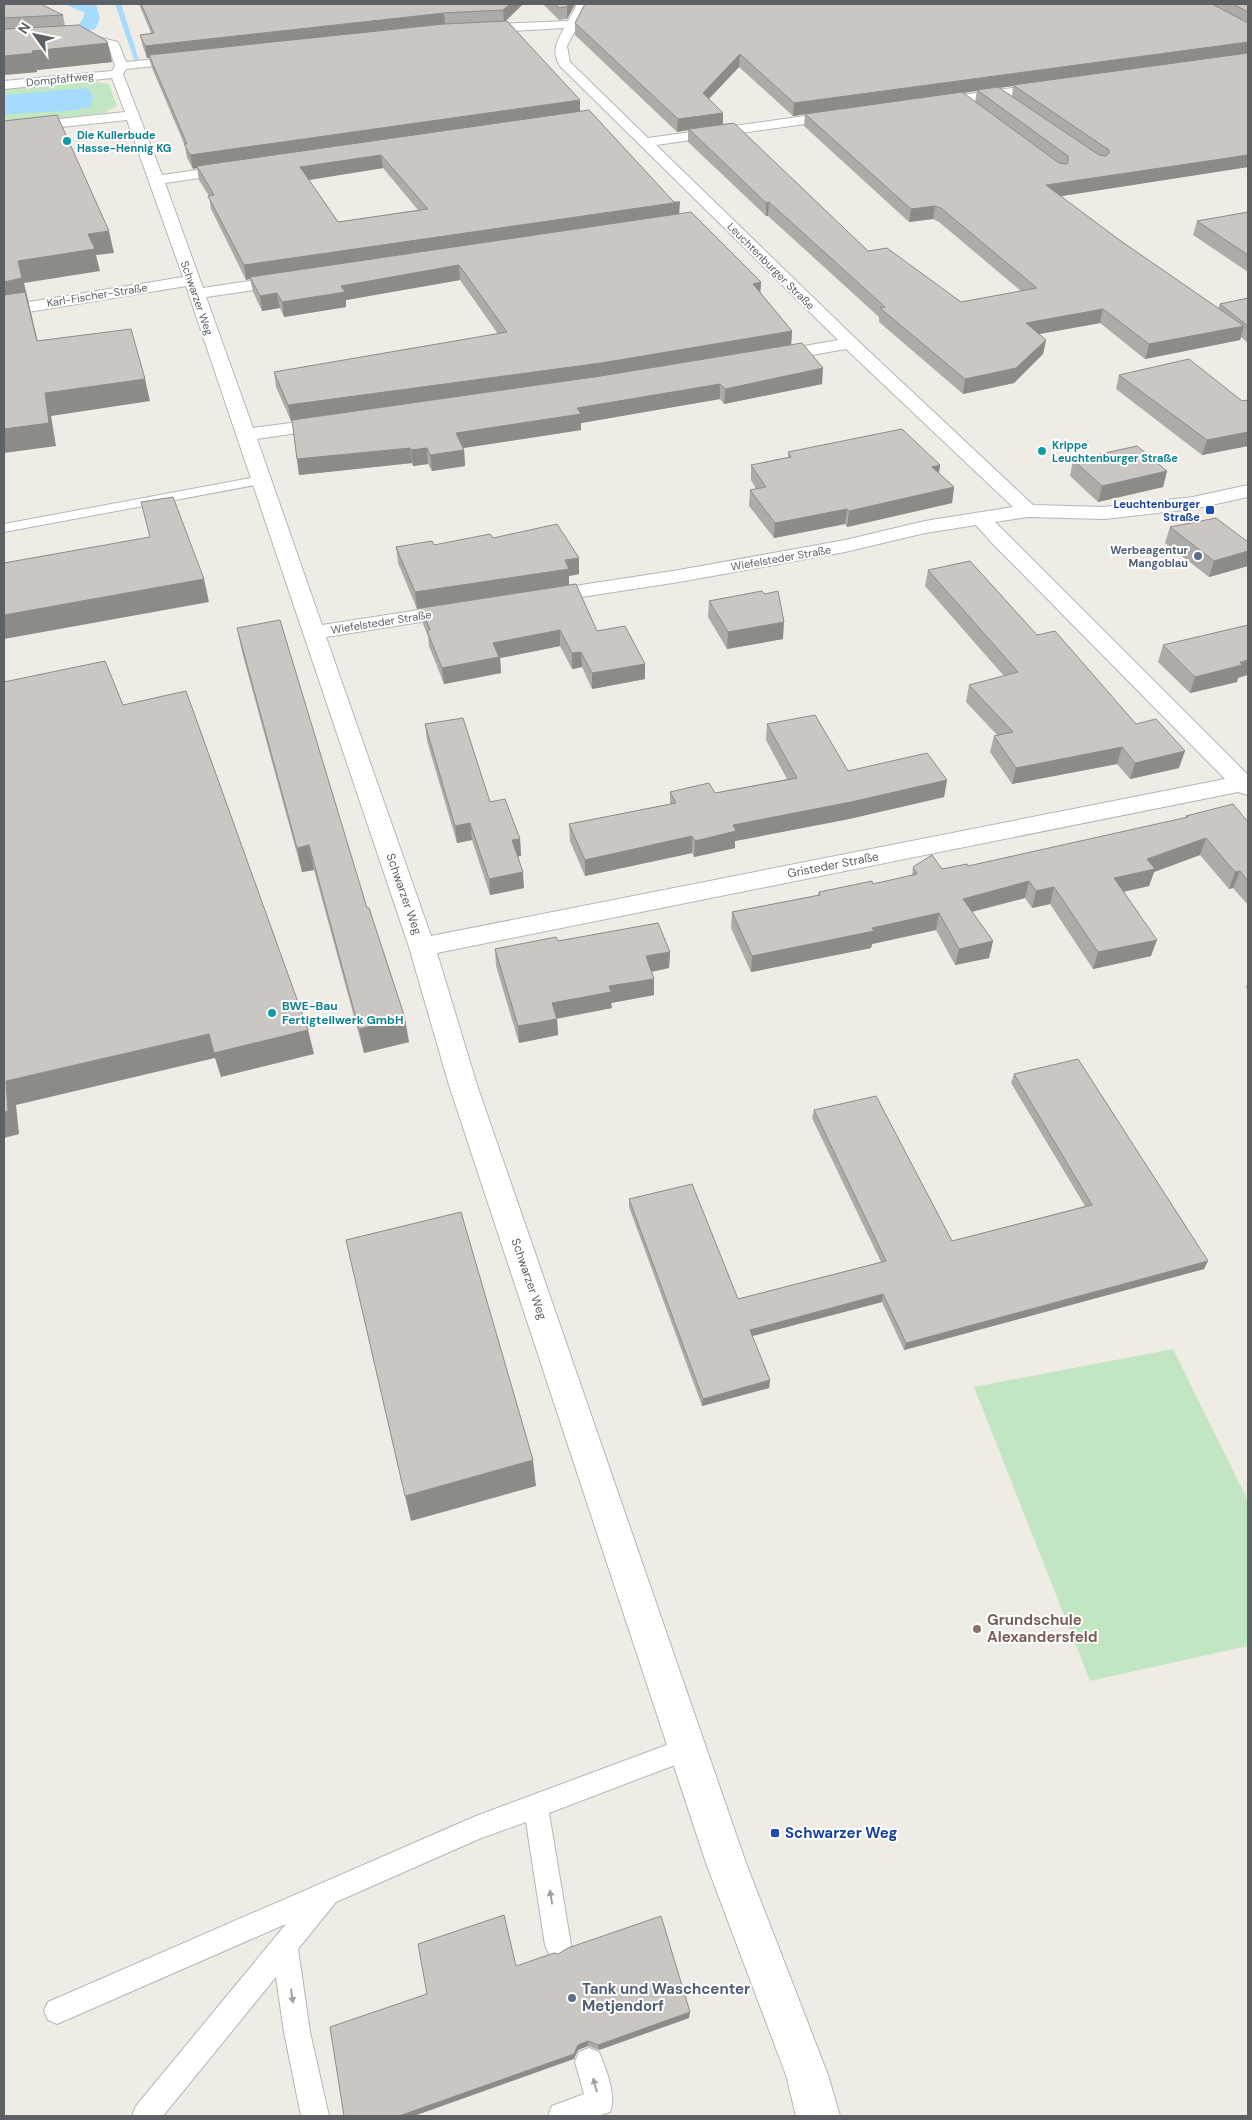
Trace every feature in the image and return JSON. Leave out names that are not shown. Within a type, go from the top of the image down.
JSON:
[{"type":"street","name":"Leuchtenburger Straße","points":[[584,4],[562,46],[560,54],[564,62],[614,114],[646,142],[850,343],[1028,510]]},
{"type":"street","points":[[464,30],[572,24]]},
{"type":"street","name":"Schwarzer Weg","points":[[4,43],[21,44],[84,39],[102,40],[114,45],[119,70],[133,115],[262,480],[422,947],[463,1085],[726,1863],[807,2075],[818,2116]]},
{"type":"street","name":"Dompfaffweg","points":[[4,85],[200,57]]},
{"type":"street","points":[[922,104],[1060,85]]},
{"type":"street","points":[[646,142],[855,113]]},
{"type":"street","points":[[595,117],[614,114]]},
{"type":"street","points":[[4,128],[133,115]]},
{"type":"street","points":[[157,180],[245,167]]},
{"type":"street","points":[[701,219],[721,216]]},
{"type":"street","name":"Karl-Fischer-Straße","points":[[4,311],[193,287],[303,278]]},
{"type":"street","points":[[753,360],[850,343]]},
{"type":"street","points":[[245,435],[346,421]]},
{"type":"street","name":"Wiefelsteder Straße","points":[[521,600],[679,576],[845,546],[924,527],[1028,510],[1104,514],[1192,503],[1248,491]]},
{"type":"street","points":[[981,518],[998,538],[1246,786]]},
{"type":"street","name":"Wiefelsteder Straße","points":[[313,632],[472,608]]},
{"type":"street","name":"Gristeder Straße","points":[[422,947],[1246,786]]},
{"type":"street","name":"Schwarzer Weg","points":[[807,2075],[835,2116]]},
{"type":"lane","points":[[996,94],[1012,105]]},
{"type":"lane","points":[[960,99],[976,110]]},
{"type":"lane","points":[[4,528],[262,480]]},
{"type":"lane","points":[[57,2011],[476,1828],[688,1749]]},
{"type":"lane","points":[[536,1806],[558,1945]]},
{"type":"lane","points":[[146,2116],[327,1893]]},
{"type":"lane","points":[[285,1947],[297,2032],[315,2116]]},
{"type":"lane","points":[[562,2116],[600,2102],[589,2062]]},
{"type":"green space","points":[[82,80],[109,84],[117,106],[104,113],[4,124],[4,89]]},
{"type":"green space","points":[[1173,1349],[1248,1501],[1248,1646],[1090,1681],[974,1387]]},
{"type":"water","points":[[65,4],[96,4],[100,19],[95,29],[84,32],[76,26],[81,22],[85,13]]},
{"type":"water","points":[[88,88],[93,97],[91,107],[68,111],[4,114],[4,95]]},
{"type":"building","points":[[4,4],[41,4],[63,15],[4,18]]},
{"type":"building","points":[[141,4],[510,4],[503,10],[444,13],[145,46],[140,35],[154,33]]},
{"type":"building","points":[[555,4],[568,4],[567,7],[559,8]]},
{"type":"building","points":[[585,4],[1212,4],[1248,23],[1248,42],[794,103],[740,54],[703,93],[723,113],[678,119],[575,23]]},
{"type":"building","points":[[1233,4],[1248,4],[1248,12]]},
{"type":"building","points":[[507,21],[580,100],[190,155],[149,55],[444,24]]},
{"type":"building","points":[[79,25],[108,43],[4,56],[4,29]]},
{"type":"building","points":[[1248,53],[1248,155],[1046,185],[1118,239],[1244,326],[1149,344],[1103,309],[1026,323],[1046,340],[1016,368],[965,379],[880,308],[885,307],[769,202],[766,203],[689,129],[734,123],[868,251],[887,248],[961,302],[1037,288],[941,208],[935,206],[911,209],[805,114],[962,92],[1059,163],[1067,164],[1068,156],[977,90],[998,87],[1099,155],[1106,156],[1109,150],[1013,85]]},
{"type":"building","points":[[589,110],[674,202],[680,202],[244,265],[208,196],[214,195],[197,166]],"holes":[[[381,155],[428,209],[338,222],[300,167]]]},
{"type":"building","points":[[57,115],[109,231],[88,234],[95,249],[18,261],[22,278],[4,282],[4,121]]},
{"type":"building","points":[[691,212],[761,282],[753,284],[792,331],[601,363],[288,405],[274,372],[507,332],[459,265],[341,286],[345,292],[282,302],[277,293],[260,296],[250,277]]},
{"type":"building","points":[[1248,212],[1248,255],[1197,221]]},
{"type":"building","points":[[25,292],[37,341],[131,329],[145,379],[45,393],[49,423],[4,429],[4,295]]},
{"type":"building","points":[[1248,298],[1248,326],[1220,304]]},
{"type":"building","points":[[802,343],[823,368],[725,389],[720,384],[577,408],[581,414],[456,433],[464,450],[430,455],[427,448],[411,450],[410,448],[297,459],[292,420],[601,376]]},
{"type":"building","points":[[1189,359],[1242,401],[1248,400],[1248,432],[1207,440],[1119,375]]},
{"type":"building","points":[[902,429],[940,465],[932,467],[954,487],[849,511],[847,509],[775,523],[750,490],[766,487],[751,465],[791,457],[788,452]]},
{"type":"building","points":[[1137,446],[1167,471],[1102,486],[1073,460]]},
{"type":"building","points":[[173,497],[204,579],[4,615],[4,563],[150,537],[141,502]]},
{"type":"building","points":[[1216,518],[1248,542],[1248,551],[1214,561],[1170,527]]},
{"type":"building","points":[[557,524],[579,558],[565,560],[569,569],[415,592],[396,547],[432,541],[434,545],[490,534],[493,538]]},
{"type":"building","points":[[970,561],[1037,635],[1055,631],[1136,724],[1156,719],[1185,751],[1135,763],[1122,747],[1016,768],[994,736],[1013,732],[969,685],[1018,672],[928,570]]},
{"type":"building","points":[[576,584],[597,631],[625,626],[645,664],[592,673],[581,652],[572,653],[560,630],[493,643],[499,657],[442,668],[427,631],[430,630],[421,608]]},
{"type":"building","points":[[762,591],[765,594],[778,591],[784,622],[728,632],[709,601]]},
{"type":"building","points":[[280,620],[367,908],[369,908],[405,1018],[359,1029],[309,845],[297,848],[237,628]]},
{"type":"building","points":[[1248,625],[1248,660],[1240,662],[1242,665],[1195,677],[1163,645]]},
{"type":"building","points":[[105,661],[123,705],[186,691],[308,1030],[214,1053],[209,1034],[6,1081],[8,1111],[4,1112],[4,682]]},
{"type":"building","points":[[815,715],[848,771],[927,753],[947,780],[851,802],[733,825],[736,831],[695,841],[692,836],[585,860],[569,824],[676,803],[670,792],[709,783],[715,793],[797,778],[767,724]]},
{"type":"building","points":[[463,718],[490,802],[505,799],[520,839],[512,840],[523,872],[489,879],[470,823],[455,826],[425,724]]},
{"type":"building","points":[[1233,804],[1248,822],[1248,881],[1240,871],[1235,872],[1206,838],[1147,859],[1155,869],[1114,878],[1157,940],[1098,952],[1054,887],[1036,891],[1029,881],[963,899],[993,941],[959,949],[939,913],[872,928],[874,931],[752,956],[732,912],[820,895],[819,892],[872,881],[873,884],[917,874],[913,867],[932,855],[942,869],[967,864],[968,866],[1188,817],[1186,816]]},
{"type":"building","points":[[658,923],[670,952],[646,956],[654,979],[609,986],[611,992],[552,1003],[557,1019],[518,1026],[495,949],[556,937],[558,941]]},
{"type":"building","points":[[1078,1059],[1208,1261],[906,1343],[883,1294],[750,1330],[770,1380],[703,1399],[629,1199],[692,1184],[738,1299],[886,1261],[814,1110],[876,1096],[952,1241],[1092,1205],[1014,1074]]},
{"type":"building","points":[[461,1212],[533,1460],[405,1496],[346,1240]]},
{"type":"building","points":[[504,1915],[516,1966],[554,1953],[558,1954],[568,1948],[661,1916],[690,2012],[598,2045],[588,2041],[578,2045],[574,2054],[399,2116],[344,2116],[330,2027],[427,1994],[418,1944]]},
{"type":"waterway","points":[[118,4],[137,59]]},
{"type":"place","name":"Die Kullerbude Hasse-Hennig KG","points":[[67,141]]},
{"type":"place","name":"Krippe Leuchtenburger Straße","points":[[1042,451]]},
{"type":"place","name":"Leuchtenburger Straße","points":[[1210,510]]},
{"type":"place","name":"Werbeagentur Mangoblau","points":[[1198,556]]},
{"type":"place","name":"BWE-Bau Fertigteilwerk GmbH","points":[[272,1013]]},
{"type":"place","name":"Grundschule Alexandersfeld","points":[[977,1629]]},
{"type":"place","name":"Schwarzer Weg","points":[[775,1833]]},
{"type":"place","name":"Tank und Waschcenter Metjendorf","points":[[572,1998]]}]
